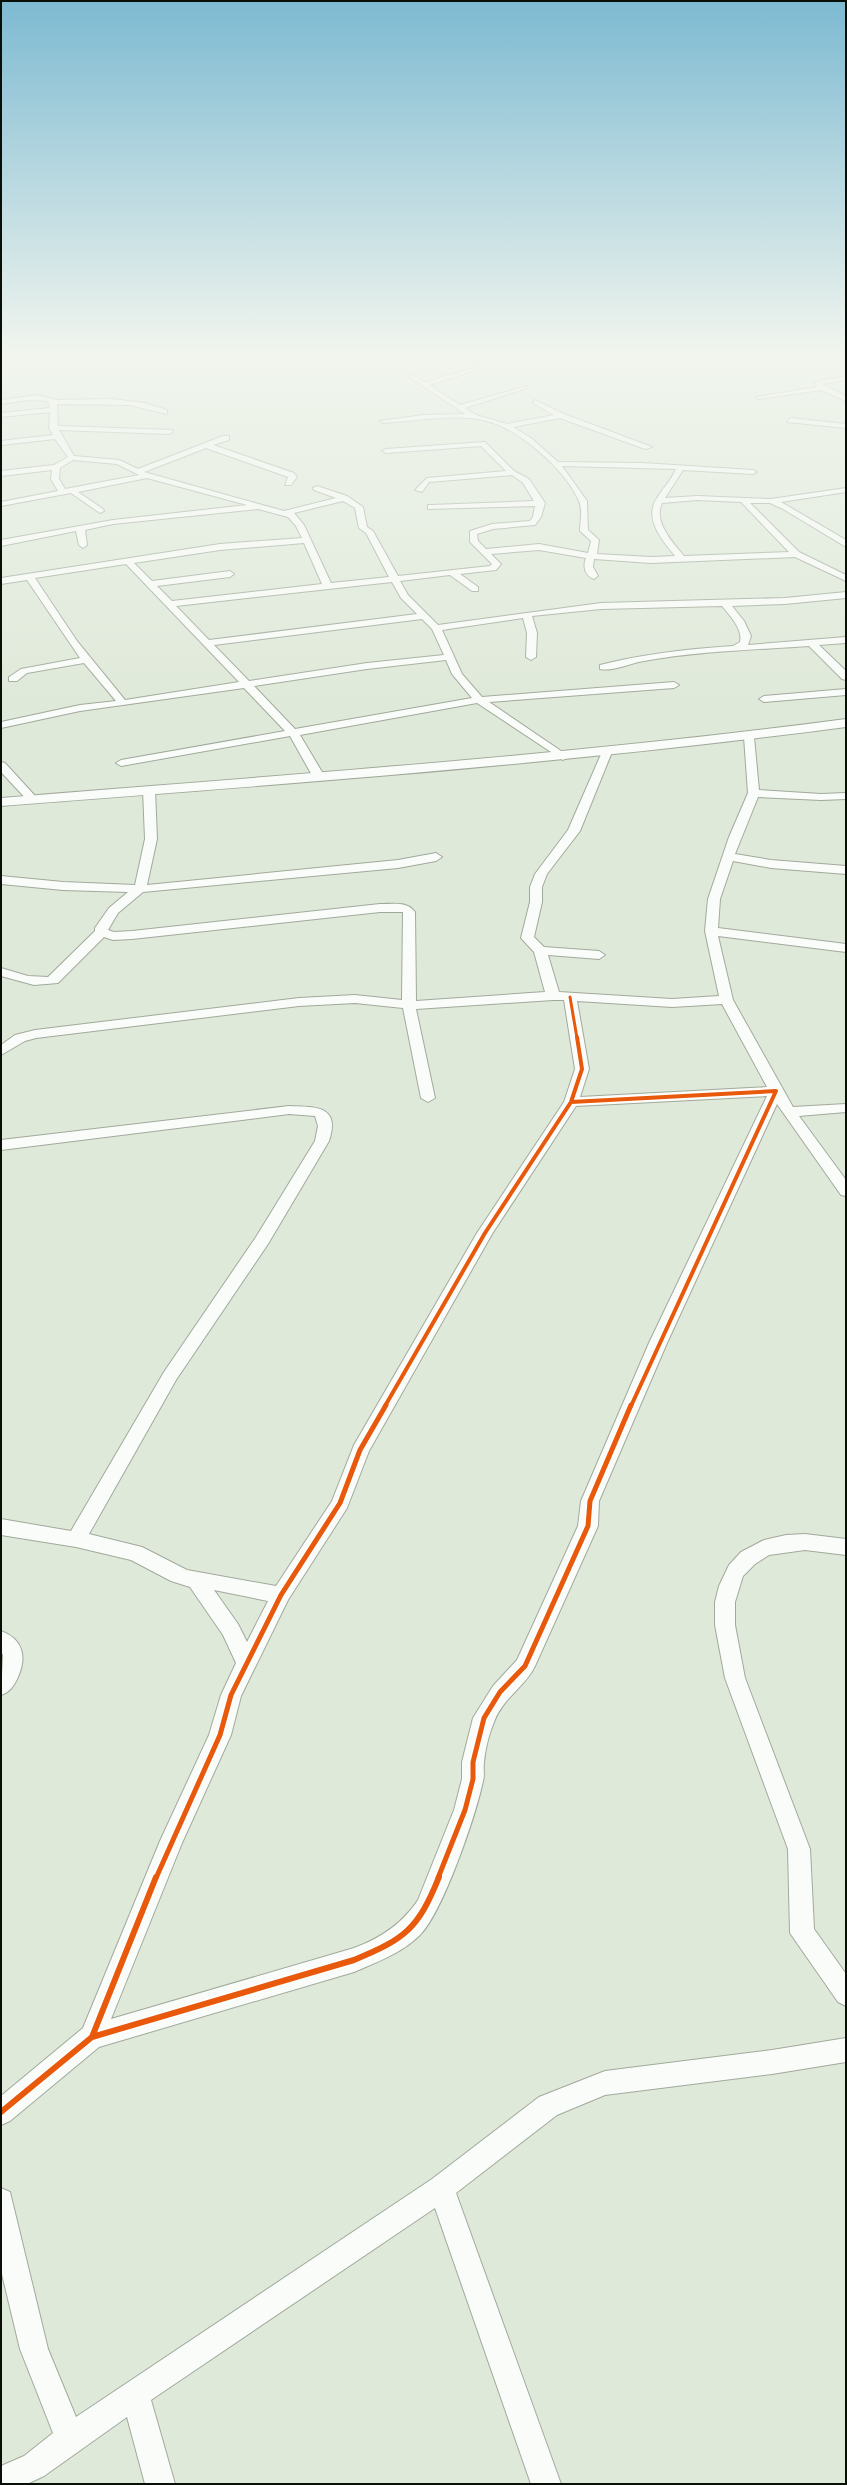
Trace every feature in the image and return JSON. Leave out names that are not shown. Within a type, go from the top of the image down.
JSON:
[{"type":"street","points":[[2,472],[13,471]]},
{"type":"street","points":[[56,471],[55,479],[62,493]]},
{"type":"street","points":[[139,471],[147,476],[284,513],[298,522],[327,584]]},
{"type":"street","points":[[280,471],[292,475],[293,477],[288,483]]},
{"type":"street","points":[[562,471],[584,502],[586,516],[584,531],[595,540],[596,548],[587,564],[588,571],[594,576]]},
{"type":"street","points":[[679,471],[673,484],[659,501],[655,511],[656,521],[669,544],[682,559]]},
{"type":"street","points":[[734,471],[753,472]]},
{"type":"street","points":[[170,604],[327,584],[394,580],[497,566],[474,542],[473,533],[492,527],[532,523],[541,510],[541,502],[524,478],[511,472],[427,480],[419,490]]},
{"type":"street","points":[[1,504],[74,492],[147,476]]},
{"type":"street","points":[[317,488],[344,498],[359,507],[362,528],[368,531],[394,580],[404,596],[436,628],[457,674],[479,700],[563,757]]},
{"type":"street","points":[[659,501],[696,498],[771,501],[846,490]]},
{"type":"street","points":[[74,492],[100,511]]},
{"type":"street","points":[[284,513],[344,498]]},
{"type":"street","points":[[743,500],[764,524],[796,554],[846,578]]},
{"type":"street","points":[[771,501],[782,505],[846,544]]},
{"type":"street","points":[[431,507],[541,502]]},
{"type":"street","points":[[1,543],[113,522],[262,506]]},
{"type":"street","points":[[80,528],[83,545]]},
{"type":"street","points":[[831,534],[846,531]]},
{"type":"street","points":[[1,581],[30,578],[128,561],[220,548],[306,540]]},
{"type":"street","points":[[484,552],[540,547],[622,560],[796,554]]},
{"type":"street","points":[[128,561],[209,643],[245,684],[294,734],[319,777]]},
{"type":"street","points":[[451,572],[475,589]]},
{"type":"street","points":[[152,584],[230,574]]},
{"type":"street","points":[[30,578],[51,615],[84,660],[123,703]]},
{"type":"street","points":[[436,628],[601,606],[725,603],[846,595]]},
{"type":"street","points":[[725,603],[739,621],[746,636],[744,644],[736,648]]},
{"type":"street","points":[[527,615],[532,633],[531,657]]},
{"type":"street","points":[[209,643],[424,616]]},
{"type":"street","points":[[603,668],[614,666],[624,661],[665,654],[846,640]]},
{"type":"street","points":[[812,642],[846,677]]},
{"type":"street","points":[[1,725],[80,708],[123,703],[367,666],[450,657]]},
{"type":"street","points":[[13,679],[24,671],[84,660]]},
{"type":"street","points":[[121,763],[294,734],[479,700],[674,685]]},
{"type":"street","points":[[764,699],[846,692]]},
{"type":"street","points":[[1,802],[563,757],[749,737],[846,723]]},
{"type":"street","points":[[749,737],[754,793],[734,837],[729,857],[714,899],[711,931],[726,1000],[789,1112],[846,1191]]},
{"type":"street","points":[[92,2037],[171,1841],[220,1735],[231,1695],[281,1595],[340,1503],[360,1450],[485,1233],[571,1102],[582,1069],[562,996],[540,951],[527,938],[536,902],[536,887],[541,874],[574,831],[607,752]]},
{"type":"street","points":[[1,765],[33,800]]},
{"type":"street","points":[[1,972],[36,982],[47,983],[53,980],[102,932],[101,928],[105,920],[118,905],[140,889],[151,839],[149,790]]},
{"type":"street","points":[[754,793],[821,797],[846,796]]},
{"type":"street","points":[[729,857],[771,864],[846,870]]},
{"type":"street","points":[[1,880],[63,886],[140,889],[398,864],[436,858]]},
{"type":"street","points":[[102,932],[113,936],[132,935],[380,908],[406,908],[409,912],[409,1005],[428,1098]]},
{"type":"street","points":[[711,931],[846,948]]},
{"type":"street","points":[[540,951],[599,955]]},
{"type":"street","points":[[1,1051],[20,1038],[35,1034],[299,1002],[355,999],[409,1005],[562,996],[672,1003],[726,1000]]},
{"type":"street","points":[[571,1102],[776,1091]]},
{"type":"street","points":[[1,2112],[92,2037],[354,1960],[384,1948],[404,1936],[418,1922],[427,1908],[465,1810],[473,1779],[473,1762],[484,1718],[500,1692],[525,1666],[588,1526],[590,1501],[652,1357],[776,1091]]},
{"type":"street","points":[[789,1112],[846,1108]]},
{"type":"street","points":[[1,1146],[289,1110],[319,1112],[325,1119],[326,1129],[322,1141],[262,1240],[170,1376],[76,1539]]},
{"type":"street","points":[[1,1527],[76,1539],[135,1553],[178,1575],[197,1582],[209,1596],[231,1630],[247,1664]]},
{"type":"street","points":[[846,1547],[805,1542],[786,1542],[764,1548],[748,1558],[736,1571],[729,1586],[725,1602],[725,1625],[735,1678],[799,1848],[802,1933],[846,1994]]},
{"type":"street","points":[[178,1575],[281,1595]]},
{"type":"street","points":[[1,1640],[6,1642],[14,1658],[13,1668],[1,1686]]},
{"type":"street","points":[[1,2481],[34,2466],[70,2438],[441,2188],[548,2106],[605,2083],[846,2050]]},
{"type":"street","points":[[441,2188],[546,2484]]},
{"type":"street","points":[[1,2201],[10,2252],[34,2349],[70,2438]]},
{"type":"street","points":[[135,2395],[160,2484]]},
{"type":"cycle path","points":[[92,2037],[171,1841],[220,1735],[231,1695],[281,1595],[340,1503],[360,1450],[485,1233],[571,1102],[582,1069],[570,997]]},
{"type":"cycle path","points":[[1,2112],[92,2037],[354,1960],[386,1946],[404,1934],[413,1926],[427,1907],[465,1810],[473,1779],[473,1762],[484,1718],[500,1692],[525,1666],[588,1526],[590,1501],[658,1343],[776,1091],[571,1102]]}]
